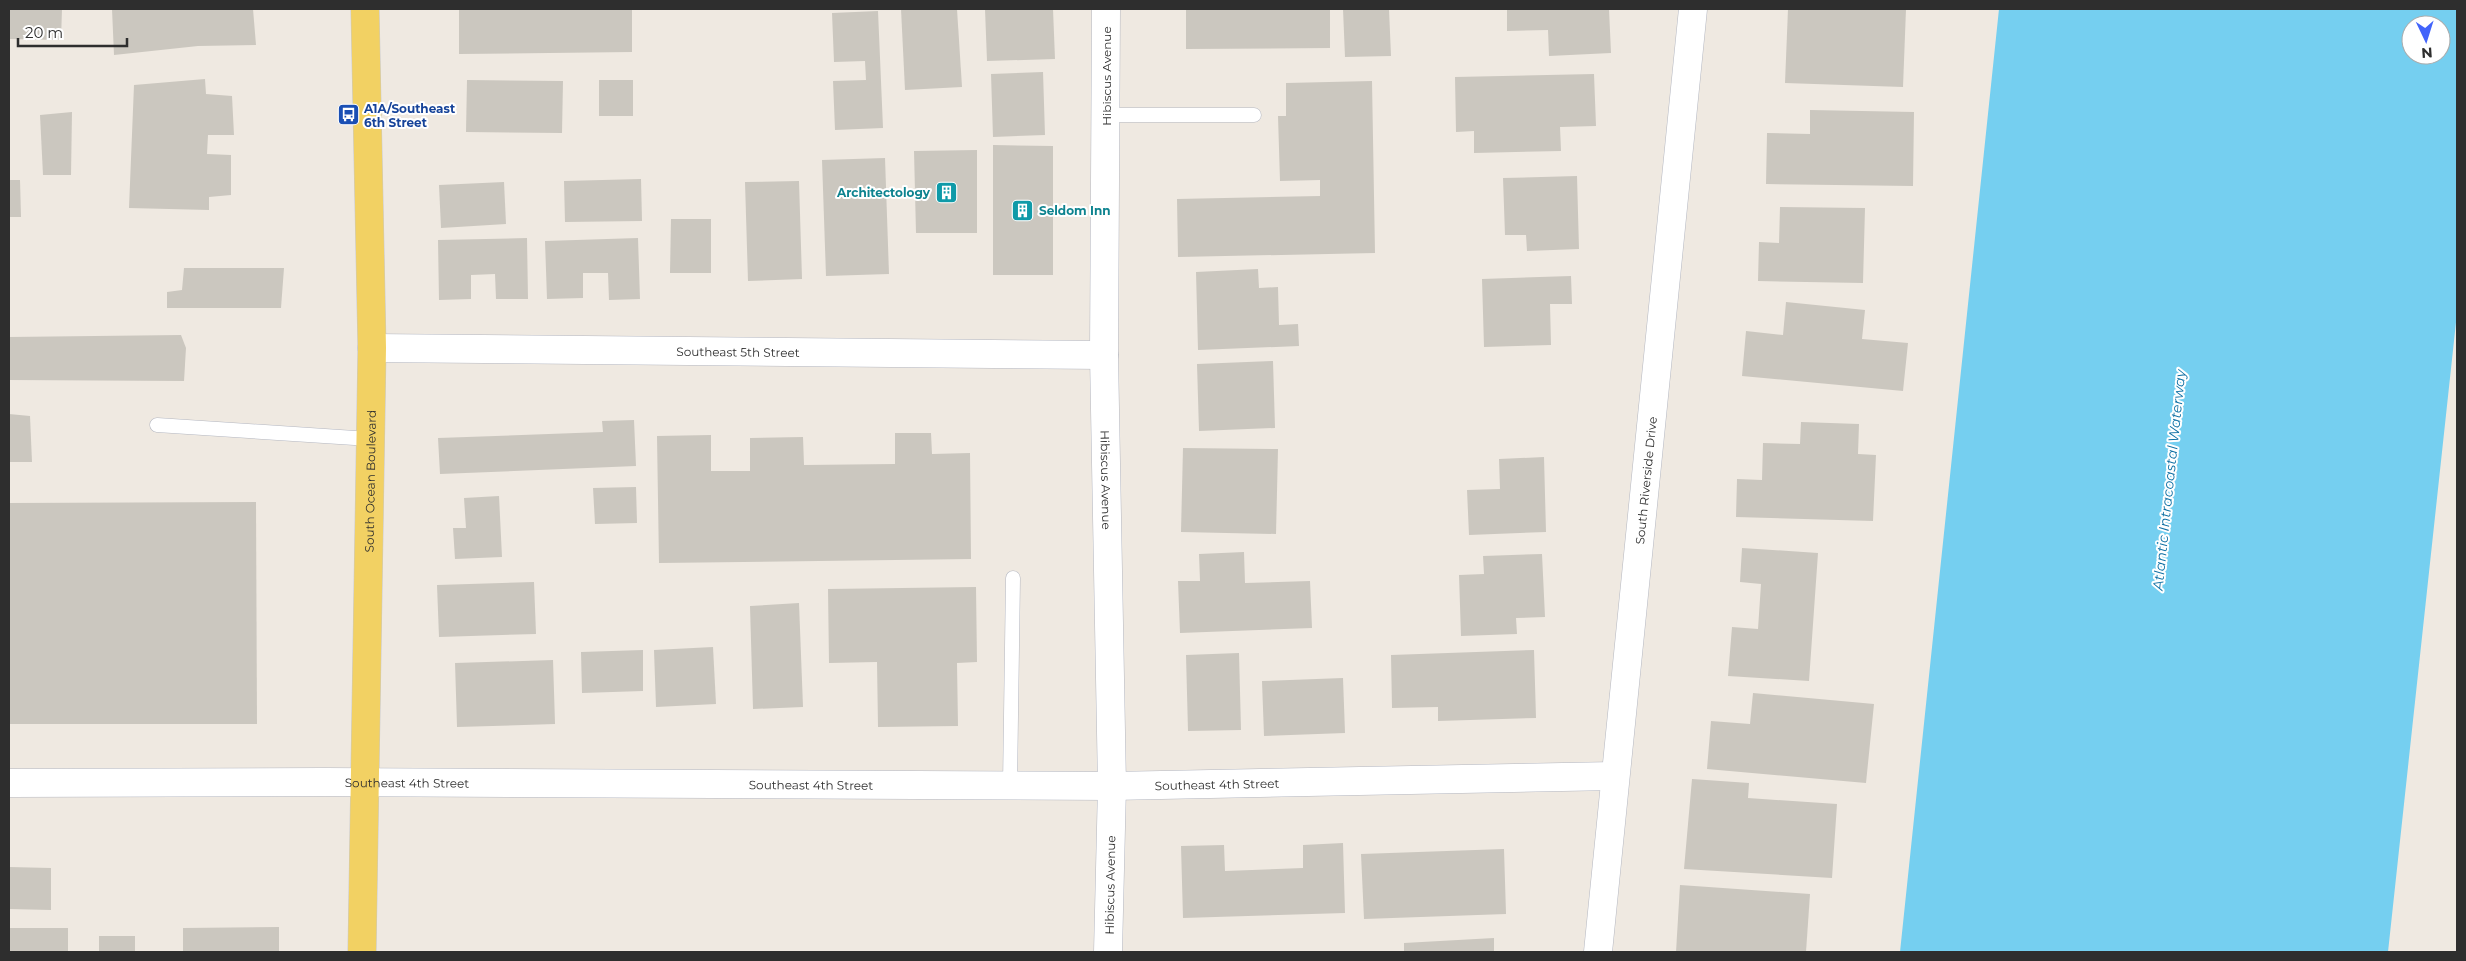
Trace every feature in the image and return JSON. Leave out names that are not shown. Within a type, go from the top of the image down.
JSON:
[{"type":"main road","name":"South Ocean Boulevard","points":[[362,952],[372,348],[365,9]]},
{"type":"street","name":"Hibiscus Avenue","points":[[1106,9],[1104,355],[1112,786],[1108,952]]},
{"type":"street","name":"South Riverside Drive","points":[[1598,952],[1614,776],[1692,9]]},
{"type":"street","name":"Southeast 5th Street","points":[[372,348],[1104,355]]},
{"type":"street","name":"Southeast 4th Street","points":[[9,784],[364,782],[1112,786],[1614,776]]},
{"type":"lane","points":[[1106,115],[1254,115]]},
{"type":"lane","points":[[157,425],[370,439]]},
{"type":"lane","points":[[1010,786],[1013,578]]},
{"type":"water","name":"Atlantic Intracoastal Waterway","points":[[1999,9],[2457,9],[2457,313],[2388,952],[1900,952]]},
{"type":"building","points":[[9,9],[62,9],[61,40],[9,39]]},
{"type":"building","points":[[112,9],[253,9],[256,45],[198,46],[114,55]]},
{"type":"building","points":[[459,9],[632,9],[632,52],[459,54]]},
{"type":"building","points":[[901,9],[957,9],[962,87],[905,90]]},
{"type":"building","points":[[985,9],[1053,9],[1055,59],[987,61]]},
{"type":"building","points":[[1186,9],[1330,9],[1330,48],[1186,49]]},
{"type":"building","points":[[1343,9],[1389,9],[1391,56],[1345,57]]},
{"type":"building","points":[[1507,9],[1609,9],[1611,53],[1549,56],[1548,30],[1507,31]]},
{"type":"building","points":[[1788,9],[1906,9],[1903,87],[1785,83]]},
{"type":"building","points":[[878,11],[883,128],[835,130],[833,81],[866,80],[865,61],[834,62],[832,13]]},
{"type":"building","points":[[1043,72],[1045,135],[993,137],[991,74]]},
{"type":"building","points":[[1594,74],[1596,126],[1560,127],[1561,151],[1474,153],[1474,131],[1456,132],[1455,77]]},
{"type":"building","points":[[205,79],[206,94],[232,96],[234,135],[208,135],[207,154],[231,155],[231,195],[209,197],[209,210],[129,208],[134,85]]},
{"type":"building","points":[[467,80],[563,81],[562,133],[466,132]]},
{"type":"building","points":[[599,80],[633,80],[633,116],[599,116]]},
{"type":"building","points":[[1372,81],[1375,253],[1178,257],[1177,199],[1320,196],[1320,180],[1280,181],[1278,116],[1286,116],[1286,83]]},
{"type":"building","points":[[1810,110],[1914,112],[1913,186],[1766,184],[1767,133],[1810,134]]},
{"type":"building","points":[[72,112],[71,175],[43,175],[40,115]]},
{"type":"building","name":"Seldom Inn","points":[[993,145],[1053,146],[1053,275],[993,275]]},
{"type":"building","name":"Architectology","points":[[977,150],[977,233],[916,233],[914,151]]},
{"type":"building","points":[[885,158],[889,274],[826,276],[822,160]]},
{"type":"building","points":[[1577,176],[1579,249],[1527,251],[1526,235],[1505,235],[1503,178]]},
{"type":"building","points":[[641,179],[642,221],[565,222],[564,181]]},
{"type":"building","points":[[9,180],[20,180],[21,217],[9,217]]},
{"type":"building","points":[[799,181],[802,279],[748,281],[745,182]]},
{"type":"building","points":[[504,182],[506,224],[441,228],[439,185]]},
{"type":"building","points":[[1780,207],[1865,208],[1863,283],[1758,281],[1759,242],[1779,243]]},
{"type":"building","points":[[671,219],[711,219],[711,273],[670,273]]},
{"type":"building","points":[[527,238],[528,299],[496,299],[495,274],[471,275],[471,299],[439,300],[438,240]]},
{"type":"building","points":[[638,238],[640,299],[609,300],[608,273],[583,273],[583,298],[547,299],[545,241]]},
{"type":"building","points":[[184,268],[284,268],[281,308],[167,308],[167,292],[182,290]]},
{"type":"building","points":[[1258,269],[1259,288],[1278,287],[1279,325],[1298,324],[1299,346],[1198,350],[1196,272]]},
{"type":"building","points":[[1571,276],[1572,304],[1550,304],[1551,345],[1484,347],[1482,279]]},
{"type":"building","points":[[1786,302],[1865,310],[1862,339],[1908,343],[1903,391],[1742,376],[1746,331],[1783,335]]},
{"type":"building","points":[[181,335],[186,348],[184,381],[9,380],[9,337]]},
{"type":"building","points":[[1273,361],[1275,428],[1199,431],[1197,364]]},
{"type":"building","points":[[9,414],[30,416],[32,462],[9,462]]},
{"type":"building","points":[[634,420],[636,466],[440,474],[438,438],[603,432],[602,421]]},
{"type":"building","points":[[1801,422],[1859,424],[1858,454],[1876,455],[1873,521],[1736,517],[1737,479],[1762,480],[1763,443],[1800,444]]},
{"type":"building","points":[[895,433],[931,433],[932,454],[970,453],[971,559],[659,563],[657,436],[711,435],[711,471],[750,471],[750,438],[803,437],[804,465],[895,464]]},
{"type":"building","points":[[1183,448],[1278,449],[1276,534],[1181,532]]},
{"type":"building","points":[[1544,457],[1546,532],[1469,535],[1467,490],[1500,489],[1499,459]]},
{"type":"building","points":[[636,487],[637,523],[595,524],[593,488]]},
{"type":"building","points":[[499,496],[502,557],[455,559],[453,528],[466,528],[464,498]]},
{"type":"building","points":[[256,502],[257,724],[9,724],[9,503]]},
{"type":"building","points":[[1742,548],[1818,553],[1809,681],[1728,676],[1732,627],[1758,629],[1761,584],[1740,582]]},
{"type":"building","points":[[1244,552],[1245,583],[1310,581],[1312,628],[1180,633],[1178,581],[1200,581],[1199,554]]},
{"type":"building","points":[[1542,554],[1545,617],[1516,618],[1517,634],[1461,636],[1459,575],[1484,574],[1483,556]]},
{"type":"building","points":[[534,582],[536,634],[439,637],[437,585]]},
{"type":"building","points":[[976,587],[977,662],[957,663],[958,726],[878,727],[877,662],[829,663],[828,589]]},
{"type":"building","points":[[799,603],[803,707],[753,709],[750,606]]},
{"type":"building","points":[[713,647],[716,704],[656,707],[654,650]]},
{"type":"building","points":[[643,650],[643,691],[582,693],[581,652]]},
{"type":"building","points":[[1534,650],[1536,718],[1438,721],[1438,707],[1392,708],[1391,655]]},
{"type":"building","points":[[1239,653],[1241,730],[1188,731],[1186,655]]},
{"type":"building","points":[[553,660],[555,724],[457,727],[455,663]]},
{"type":"building","points":[[1343,678],[1345,733],[1264,736],[1262,681]]},
{"type":"building","points":[[1753,693],[1874,704],[1866,783],[1707,769],[1711,721],[1750,724]]},
{"type":"building","points":[[1692,779],[1749,783],[1748,798],[1837,804],[1832,878],[1684,869]]},
{"type":"building","points":[[1343,843],[1345,913],[1183,918],[1181,846],[1224,845],[1225,871],[1303,868],[1303,845]]},
{"type":"building","points":[[1504,849],[1506,914],[1364,919],[1361,854]]},
{"type":"building","points":[[9,867],[51,868],[51,910],[9,909]]},
{"type":"building","points":[[1680,885],[1810,894],[1806,952],[1676,952]]},
{"type":"building","points":[[279,927],[279,952],[183,952],[183,928]]},
{"type":"building","points":[[9,928],[68,928],[68,952],[9,952]]},
{"type":"building","points":[[99,936],[135,936],[135,952],[99,952]]},
{"type":"building","points":[[1494,938],[1494,952],[1404,952],[1404,943]]},
{"type":"place","name":"A1A/Southeast 6th Street","points":[[348,115]]},
{"type":"place","name":"Architectology","points":[[946,192]]},
{"type":"place","name":"Seldom Inn","points":[[1023,210]]}]
